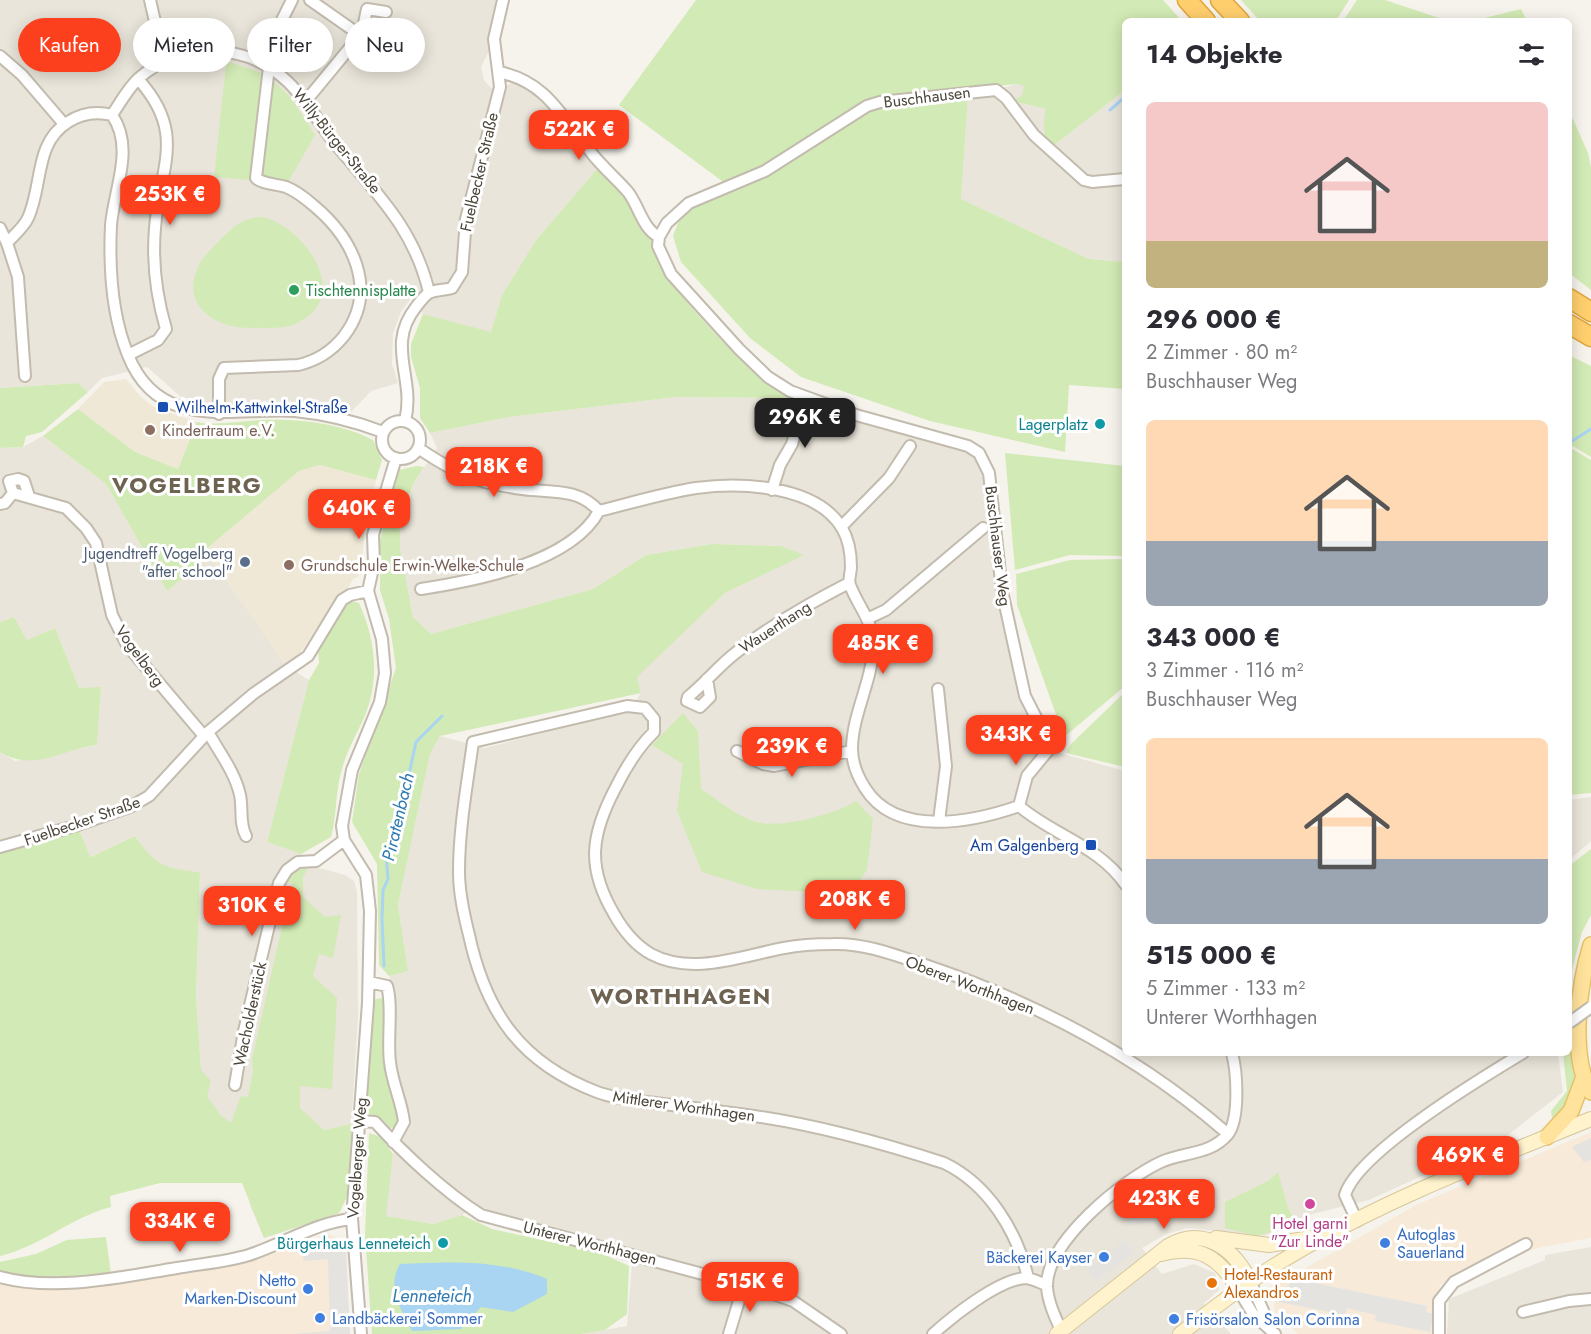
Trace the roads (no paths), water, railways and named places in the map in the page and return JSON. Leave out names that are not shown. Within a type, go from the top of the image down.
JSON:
[{"type":"highway","points":[[1187,0],[1203,18]]},
{"type":"highway","points":[[1220,0],[1237,18]]},
{"type":"highway","points":[[1572,300],[1591,312]]},
{"type":"highway","points":[[1572,326],[1591,337]]},
{"type":"main road","points":[[1591,945],[1574,1026],[1584,1077],[1591,1092]]},
{"type":"main road","points":[[1574,1026],[1591,1055]]},
{"type":"main road","points":[[1547,1137],[1571,1111],[1584,1077]]},
{"type":"main road","points":[[1180,1334],[1238,1289],[1329,1234],[1591,1119]]},
{"type":"main road","points":[[1059,1332],[1174,1243],[1191,1237],[1269,1245],[1329,1234]]},
{"type":"main road","points":[[1191,1237],[1206,1239],[1224,1247],[1240,1262],[1250,1281]]},
{"type":"main road","points":[[1154,1257],[1179,1251],[1204,1255],[1225,1268],[1238,1289]]},
{"type":"street","points":[[150,0],[154,18]]},
{"type":"street","points":[[285,18],[292,0]]},
{"type":"street","points":[[310,0],[345,25]]},
{"type":"street","name":"Fuelbecker Straße","points":[[429,292],[452,288],[462,272],[466,219],[480,155],[500,87],[494,39],[503,0]]},
{"type":"street","points":[[365,18],[367,9],[386,12]]},
{"type":"street","points":[[304,102],[345,54]]},
{"type":"street","points":[[0,56],[22,75],[64,124]]},
{"type":"street","name":"Willy-Bürger-Straße","points":[[112,115],[138,79],[148,72]]},
{"type":"street","points":[[219,414],[219,379],[224,368],[298,365],[310,362],[340,340],[352,324],[361,303],[359,275],[346,243],[336,228],[301,195],[256,178],[264,72]]},
{"type":"street","name":"Willy-Bürger-Straße","points":[[275,72],[291,84],[327,134],[397,217],[426,278],[429,292]]},
{"type":"street","points":[[499,72],[520,76],[550,98],[588,150],[629,193],[646,224],[659,237]]},
{"type":"street","points":[[128,355],[158,340],[166,329],[155,287],[154,253],[155,226],[167,165],[165,123],[157,100],[138,79]]},
{"type":"street","name":"Buschhausen","points":[[659,237],[667,223],[689,203],[765,171],[808,145],[849,115],[880,102],[996,90],[1006,98],[1034,135],[1084,180],[1092,182],[1122,179]]},
{"type":"street","points":[[7,243],[28,218],[46,147],[64,124],[85,114],[99,112],[112,115],[120,125],[124,152],[111,224],[113,284],[118,322],[128,355],[139,375],[166,399],[191,411],[219,414],[254,411],[318,413],[360,423],[383,432]]},
{"type":"street","points":[[0,228],[18,277],[25,376]]},
{"type":"street","name":"Buschhauser Weg","points":[[659,237],[660,252],[671,274],[739,350],[768,377],[806,397],[856,415],[968,446],[985,461],[989,473],[1002,591],[1025,696],[1051,747],[1027,776],[1019,806]]},
{"type":"street","points":[[405,421],[409,398],[400,342],[408,318],[429,292]]},
{"type":"street","points":[[772,490],[780,465],[792,444],[806,397]]},
{"type":"street","points":[[405,421],[419,433],[418,448],[408,458],[390,456],[382,445],[383,432],[390,424],[405,421]]},
{"type":"street","points":[[841,527],[889,478],[910,446]]},
{"type":"street","points":[[418,448],[444,465],[472,478],[513,488],[564,491],[590,501],[599,511]]},
{"type":"street","points":[[344,840],[342,826],[352,770],[380,702],[385,673],[382,639],[368,591],[374,564],[373,535],[396,458]]},
{"type":"street","name":"Vogelberg","points":[[13,493],[9,481],[18,478],[24,481],[29,496]]},
{"type":"street","points":[[599,511],[696,488],[750,487],[810,499],[822,507],[841,527],[849,544],[849,583],[868,618],[873,648],[852,751],[859,778],[870,796],[884,808],[915,819],[939,821],[983,817],[1019,806],[1035,820],[1089,849],[1106,861],[1122,880]]},
{"type":"street","name":"Vogelberg","points":[[13,493],[66,508],[86,528],[96,543],[112,615],[128,645],[206,734]]},
{"type":"street","name":"Vogelberg","points":[[0,504],[5,503],[13,493]]},
{"type":"street","points":[[421,590],[477,579],[520,567],[567,544],[592,525],[599,511]]},
{"type":"street","name":"Buschhauser Weg","points":[[868,618],[886,610],[984,528]]},
{"type":"street","name":"Wauerthang","points":[[707,680],[731,657],[777,623],[849,583]]},
{"type":"street","name":"Fuelbecker Straße","points":[[0,847],[66,829],[130,807],[149,796],[206,734],[253,694],[308,656],[342,600],[350,595],[368,591]]},
{"type":"street","points":[[938,689],[946,766],[939,821]]},
{"type":"street","name":"Mittlerer Worthhagen","points":[[654,732],[654,719],[639,705],[473,742],[463,804],[460,885],[477,967],[490,1001],[505,1027],[537,1060],[569,1079],[598,1092],[625,1099],[757,1116],[824,1130],[926,1157],[962,1172],[979,1186],[1010,1230],[1025,1263],[1028,1278]]},
{"type":"street","name":"Oberer Worthhagen","points":[[654,732],[635,754],[604,810],[595,837],[594,854],[595,869],[607,902],[632,939],[651,954],[679,963],[709,963],[785,947],[834,944],[883,951],[1025,1004],[1102,1044],[1159,1081],[1228,1134]]},
{"type":"street","points":[[206,734],[237,784],[242,829],[246,836]]},
{"type":"street","points":[[737,751],[763,764],[774,766],[852,751]]},
{"type":"street","name":"Vogelberger Weg","points":[[344,840],[366,875],[370,912],[369,982],[352,1220],[361,1334]]},
{"type":"street","name":"Wacholderstück","points":[[236,1084],[244,1031],[279,883],[287,870],[298,862],[316,861],[344,840]]},
{"type":"street","name":"Vogelberger Weg","points":[[369,982],[387,986],[390,994],[387,1030],[390,1062],[394,1092],[403,1110],[404,1122],[393,1142]]},
{"type":"street","points":[[1574,1026],[1591,1007]]},
{"type":"street","points":[[1059,1332],[1047,1285],[1067,1237],[1089,1213],[1160,1162],[1199,1152],[1213,1146],[1228,1134],[1234,1116],[1236,1091],[1233,1056]]},
{"type":"street","points":[[1357,1221],[1345,1195],[1356,1173],[1390,1141],[1518,1056]]},
{"type":"street","name":"Unterer Worthhagen","points":[[360,1121],[375,1122],[393,1142],[460,1201],[482,1215],[744,1284],[793,1301],[842,1334]]},
{"type":"street","points":[[0,1277],[14,1281],[55,1282],[191,1266],[247,1255],[331,1223],[352,1220]]},
{"type":"street","points":[[1439,1334],[1439,1301],[1454,1282],[1526,1244]]},
{"type":"street","points":[[933,1334],[951,1318],[1006,1284],[1028,1278],[1047,1285]]},
{"type":"street","points":[[1250,1281],[1274,1333]]},
{"type":"street","points":[[729,1334],[744,1284]]},
{"type":"street","points":[[1238,1289],[1253,1314],[1274,1333]]},
{"type":"street","points":[[1523,1312],[1569,1301],[1591,1299]]},
{"type":"water","name":"Lenneteich","points":[[475,1263],[511,1268],[547,1279],[547,1294],[513,1312],[481,1307],[461,1329],[412,1331],[395,1290],[394,1281],[400,1264]]},
{"type":"waterway","points":[[1110,110],[1122,100]]},
{"type":"waterway","points":[[1572,441],[1591,429]]},
{"type":"waterway","name":"Piratenbach","points":[[384,966],[382,918],[383,890],[388,879],[386,852],[398,825],[416,742],[442,716]]},
{"type":"place","name":"Tischtennisplatte","points":[[294,290]]},
{"type":"place","name":"Wilhelm-Kattwinkel-Straße","points":[[163,407]]},
{"type":"place","name":"Lagerplatz","points":[[1100,424]]},
{"type":"place","name":"Kindertraum e.V.","points":[[150,430]]},
{"type":"place","name":"Jugendtreff Vogelberg \"after school\"","points":[[245,562]]},
{"type":"place","name":"Grundschule Erwin-Welke-Schule","points":[[289,565]]},
{"type":"place","name":"Am Galgenberg","points":[[1091,845]]},
{"type":"place","name":"Hotel garni \"Zur Linde\"","points":[[1310,1204]]},
{"type":"place","name":"Bürgerhaus Lenneteich","points":[[443,1243]]},
{"type":"place","name":"Autoglas Sauerland","points":[[1385,1243]]},
{"type":"place","name":"Bäckerei Kayser","points":[[1104,1257]]},
{"type":"place","name":"Hotel-Restaurant Alexandros","points":[[1212,1283]]},
{"type":"place","name":"Netto Marken-Discount","points":[[308,1289]]},
{"type":"place","name":"Landbäckerei Sommer","points":[[320,1318]]},
{"type":"place","name":"Frisörsalon Salon Corinna","points":[[1174,1319]]},
{"type":"district","name":"VOGELBERG","points":[[187,485]]},
{"type":"district","name":"WORTHHAGEN","points":[[681,996]]}]
